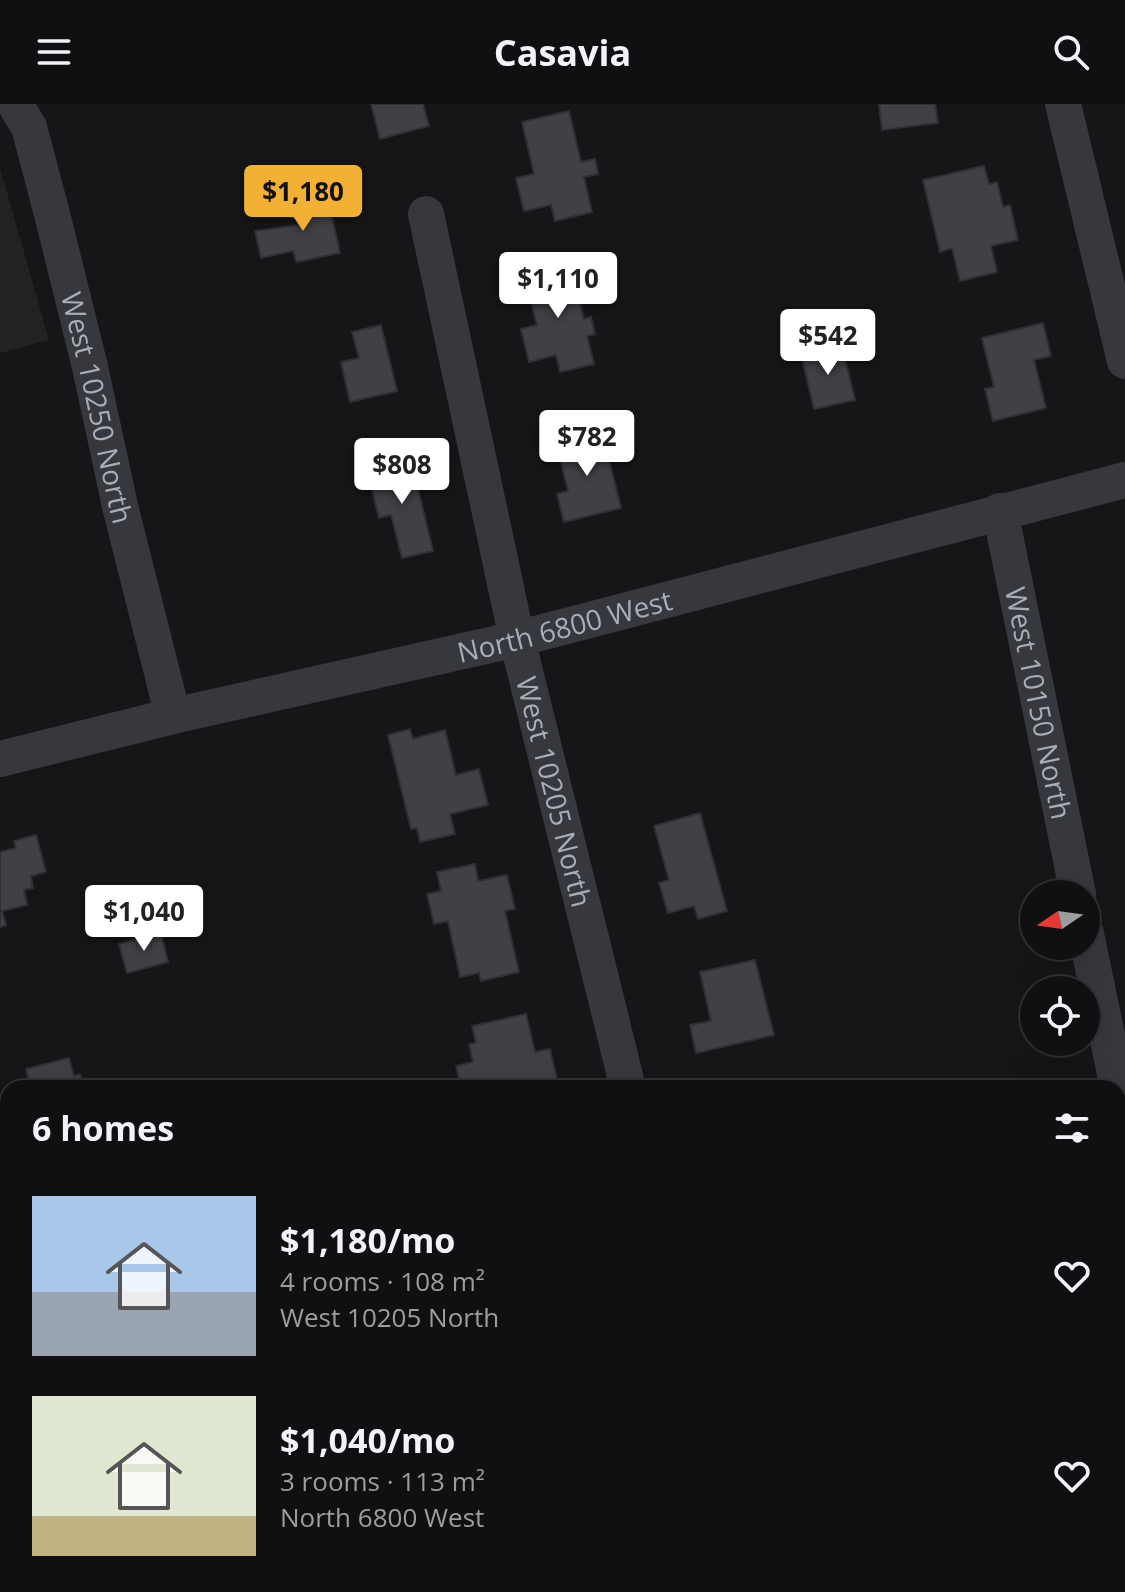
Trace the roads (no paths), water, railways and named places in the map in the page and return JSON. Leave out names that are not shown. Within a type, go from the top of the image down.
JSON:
[{"type":"street","name":"West 10250 North","points":[[15,104],[29,127],[52,214],[173,716]]},
{"type":"street","points":[[1063,104],[1125,361]]},
{"type":"street","name":"West 10205 North","points":[[426,214],[517,639],[626,1080]]},
{"type":"street","name":"North 6800 West","points":[[0,759],[173,716],[517,639],[1125,480]]},
{"type":"street","name":"West 10150 North","points":[[1000,511],[1075,880]]},
{"type":"street","points":[[1091,960],[1116,1080]]}]
